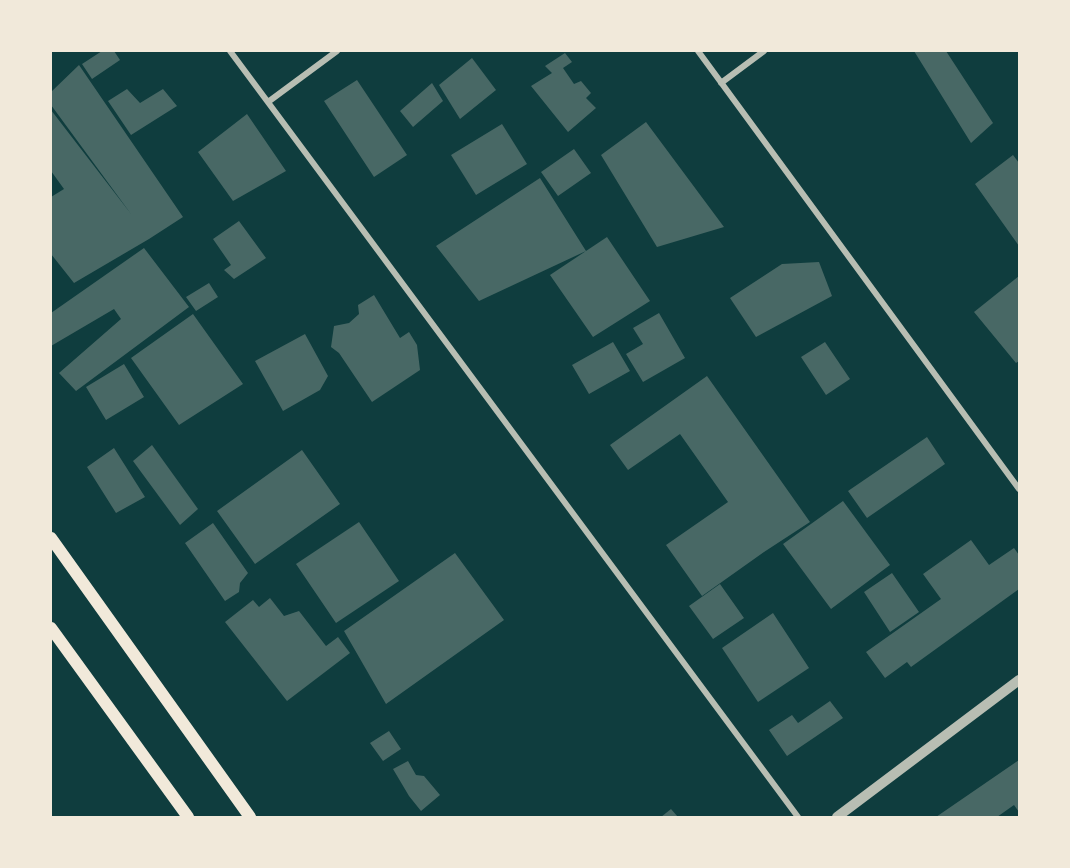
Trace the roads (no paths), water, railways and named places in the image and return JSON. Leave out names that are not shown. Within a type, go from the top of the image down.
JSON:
[{"type":"main road","points":[[51,538],[250,817]]},
{"type":"main road","points":[[51,628],[188,817]]},
{"type":"street","points":[[230,51],[798,817]]},
{"type":"street","points":[[268,102],[337,51]]},
{"type":"street","points":[[698,51],[1019,489]]},
{"type":"street","points":[[722,83],[764,51]]},
{"type":"street","points":[[837,817],[1019,680]]}]
